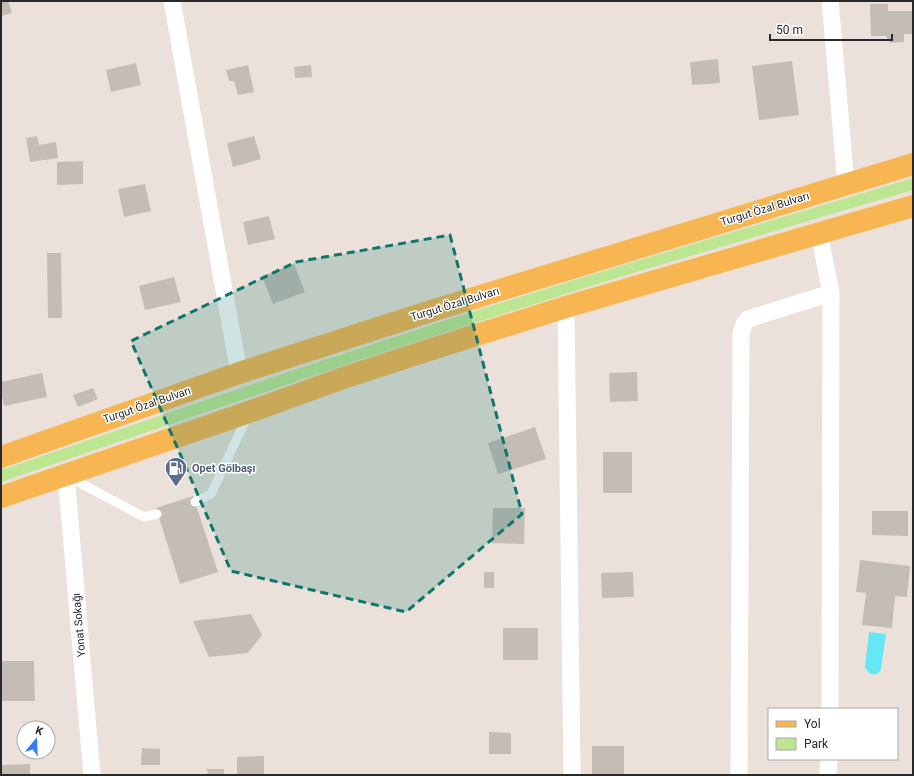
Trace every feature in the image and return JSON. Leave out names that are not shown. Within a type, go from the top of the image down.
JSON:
[{"type":"main road","name":"Turgut Özal Bulvarı","points":[[1,457],[239,373],[445,307],[913,164]]},
{"type":"main road","points":[[1,497],[346,377],[566,307],[913,206]]},
{"type":"street","points":[[172,1],[239,373]]},
{"type":"street","points":[[830,1],[846,184]]},
{"type":"street","points":[[819,233],[831,293],[830,708]]},
{"type":"street","points":[[739,775],[741,333],[744,324],[748,319],[831,293]]},
{"type":"street","points":[[566,307],[572,775]]},
{"type":"street","name":"Yonat Sokağı","points":[[66,475],[92,775]]},
{"type":"street","points":[[828,775],[829,760]]},
{"type":"lane","points":[[195,502],[211,494],[249,412]]},
{"type":"lane","points":[[66,475],[144,517],[157,514]]},
{"type":"highlighted area","points":[[450,235],[522,514],[406,612],[231,571],[131,341],[296,262]]},
{"type":"green space","points":[[913,178],[913,190],[613,279],[362,359],[1,482],[1,470],[298,369],[526,295]]},
{"type":"water","points":[[869,632],[886,634],[881,669],[876,674],[869,673],[865,667]]},
{"type":"building","points":[[1,1],[8,1],[12,13],[1,16]]},
{"type":"building","points":[[870,4],[888,4],[888,11],[912,11],[913,34],[904,34],[904,42],[890,43],[886,36],[871,36]]},
{"type":"building","points":[[718,59],[720,83],[692,85],[690,62]]},
{"type":"building","points":[[792,61],[799,115],[759,120],[752,66]]},
{"type":"building","points":[[136,63],[141,85],[111,92],[106,70]]},
{"type":"building","points":[[248,65],[254,92],[238,95],[234,81],[229,81],[226,70]]},
{"type":"building","points":[[311,65],[312,77],[295,78],[294,67]]},
{"type":"building","points":[[37,136],[39,145],[56,142],[58,158],[30,162],[26,138]]},
{"type":"building","points":[[254,136],[261,159],[233,167],[227,143]]},
{"type":"building","points":[[83,161],[83,184],[57,185],[57,162]]},
{"type":"building","points":[[145,184],[151,211],[124,217],[118,189]]},
{"type":"building","points":[[269,216],[275,239],[248,245],[243,222]]},
{"type":"building","points":[[47,253],[61,253],[62,318],[48,318]]},
{"type":"building","points":[[294,264],[305,292],[273,304],[262,276]]},
{"type":"building","points":[[174,277],[181,302],[145,310],[139,286]]},
{"type":"building","points":[[637,372],[638,401],[610,402],[609,373]]},
{"type":"building","points":[[42,373],[47,397],[4,406],[1,382]]},
{"type":"building","points":[[93,388],[98,399],[78,407],[73,395]]},
{"type":"building","points":[[535,427],[546,459],[498,474],[488,443]]},
{"type":"building","points":[[603,452],[632,452],[632,493],[603,493]]},
{"type":"building","points":[[193,496],[218,572],[180,584],[156,508]]},
{"type":"building","points":[[493,508],[525,508],[524,544],[492,543]]},
{"type":"building","points":[[872,511],[908,511],[908,536],[872,535]]},
{"type":"building","points":[[860,560],[910,566],[907,597],[895,596],[892,628],[862,625],[866,593],[856,592]]},
{"type":"building","points":[[484,572],[494,572],[494,588],[484,588]]},
{"type":"building","points":[[633,572],[634,597],[602,598],[601,573]]},
{"type":"building","points":[[251,614],[262,635],[248,653],[209,657],[193,621]]},
{"type":"building","points":[[503,628],[538,628],[538,660],[503,660]]},
{"type":"building","points":[[1,661],[34,661],[35,701],[1,701]]},
{"type":"building","points":[[489,732],[511,733],[511,754],[489,754]]},
{"type":"building","points":[[592,746],[624,746],[624,775],[592,775]]},
{"type":"building","points":[[142,748],[160,749],[160,765],[141,765]]},
{"type":"building","points":[[264,756],[264,775],[237,775],[237,757]]},
{"type":"building","points":[[30,764],[30,775],[1,775],[1,765]]},
{"type":"building","points":[[207,769],[224,769],[224,775],[208,775]]},
{"type":"place","name":"Opet Gölbaşı","points":[[176,488]]}]
